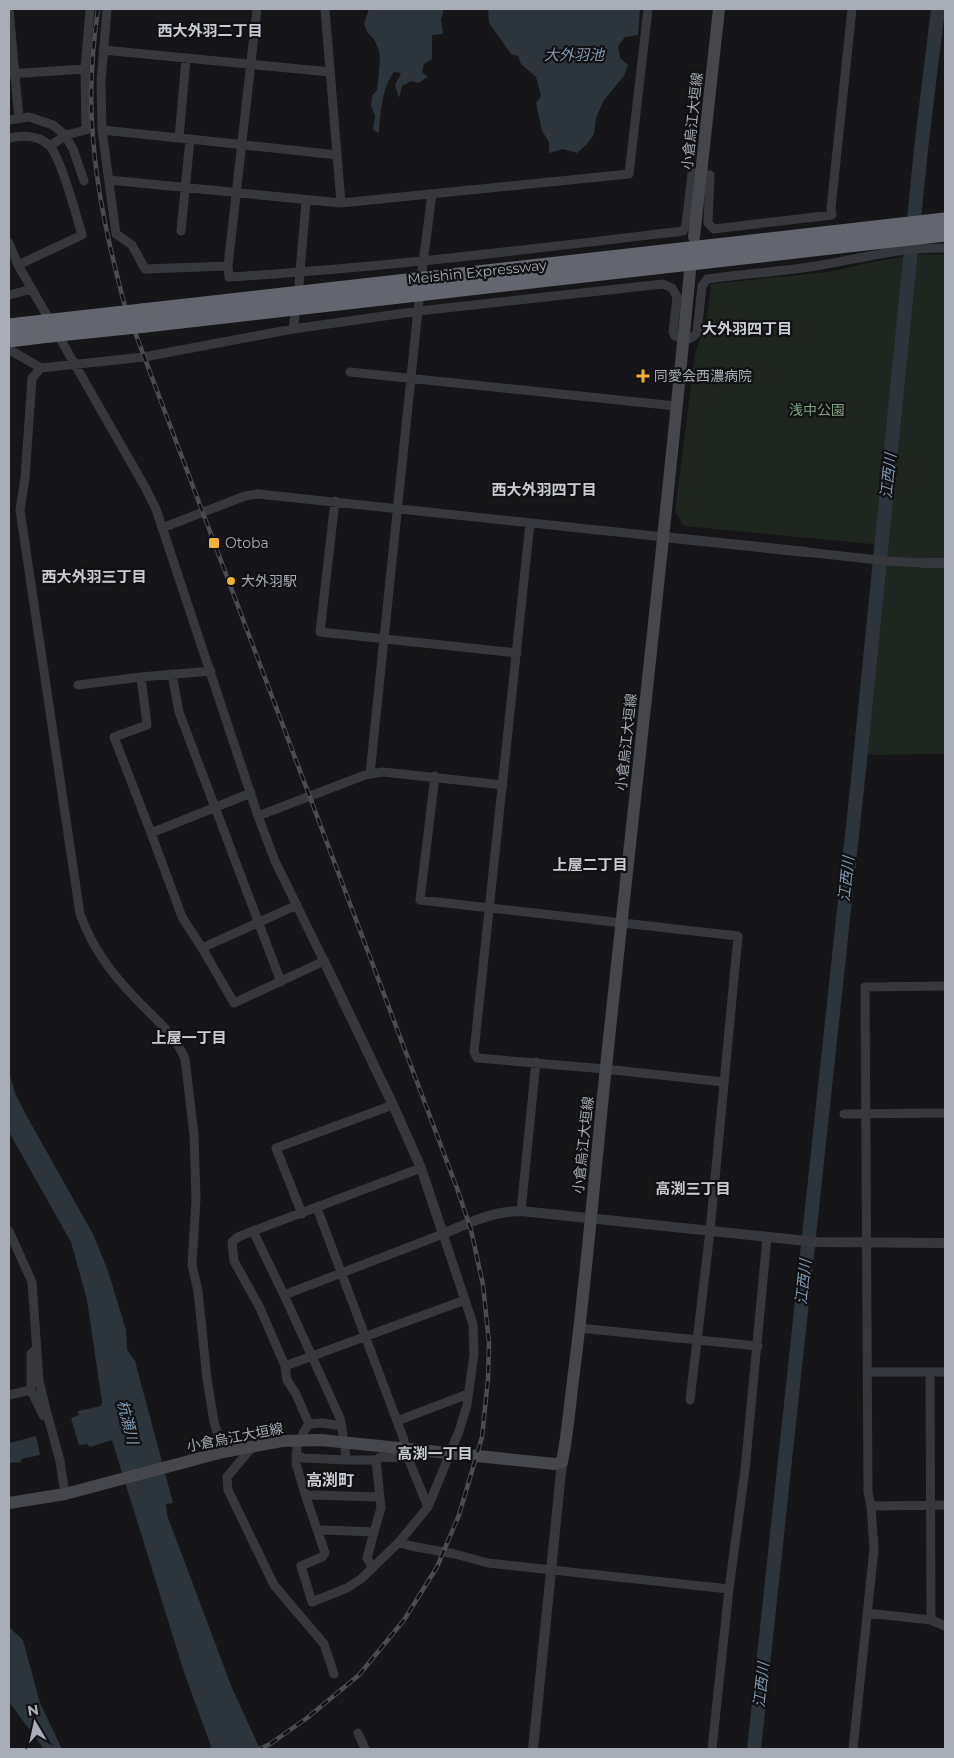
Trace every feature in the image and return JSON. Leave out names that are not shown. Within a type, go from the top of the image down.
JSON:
[{"type":"highway","name":"Meishin Expressway","points":[[9,326],[47,329],[876,241],[942,232]]},
{"type":"highway","name":"Meishin Expressway","points":[[9,345],[47,329]]},
{"type":"main road","name":"小倉烏江大垣線","points":[[694,237],[719,9]]},
{"type":"main road","name":"小倉烏江大垣線","points":[[9,1502],[70,1493],[219,1453],[282,1441],[321,1440],[406,1453],[451,1453],[556,1464],[562,1462],[580,1328],[605,1069],[664,537],[690,271]]},
{"type":"street","points":[[9,9],[12,74],[18,119]]},
{"type":"street","points":[[50,146],[65,135],[86,130],[84,69],[90,9]]},
{"type":"street","points":[[107,9],[100,82],[102,130],[116,234],[132,245],[146,269],[228,266]]},
{"type":"street","points":[[257,9],[228,266],[229,276],[422,266],[683,231],[686,225],[692,173],[710,175],[708,223],[714,229],[832,215],[831,208],[852,9]]},
{"type":"street","points":[[326,9],[341,203]]},
{"type":"street","points":[[109,180],[341,203],[629,174],[648,9]]},
{"type":"street","points":[[103,50],[330,72]]},
{"type":"street","points":[[179,138],[186,58]]},
{"type":"street","points":[[12,74],[84,69]]},
{"type":"street","points":[[9,120],[29,117],[52,125],[65,135],[73,150],[84,181]]},
{"type":"street","points":[[102,130],[337,155]]},
{"type":"street","points":[[9,138],[31,136],[50,146],[59,164],[82,235],[18,265]]},
{"type":"street","points":[[181,231],[190,139]]},
{"type":"street","points":[[422,266],[432,194]]},
{"type":"street","points":[[299,284],[306,201]]},
{"type":"street","points":[[219,1453],[207,1380],[198,1291],[192,1265],[196,1199],[194,1135],[185,1059],[180,1047],[172,1036],[107,967],[88,937],[78,904],[20,510],[25,478],[32,378],[41,368],[151,355],[293,329],[418,311],[664,284],[672,288],[677,297],[673,332],[675,336],[684,340],[690,340],[698,333],[702,286],[708,279],[820,266],[876,241],[921,248],[942,232]]},
{"type":"street","points":[[9,243],[18,265],[76,364],[156,509],[258,816],[275,861],[393,1105],[421,1168],[473,1324],[474,1354],[467,1404],[451,1453],[428,1507],[399,1542],[360,1579],[347,1588],[312,1602],[301,1566],[322,1557],[325,1553],[296,1464],[296,1451],[303,1458],[346,1460],[376,1460],[380,1457],[406,1453]]},
{"type":"street","points":[[9,295],[32,289]]},
{"type":"street","points":[[370,774],[419,300]]},
{"type":"street","points":[[293,329],[295,316]]},
{"type":"street","points":[[9,345],[41,368]]},
{"type":"street","points":[[350,372],[676,406]]},
{"type":"street","points":[[162,528],[211,508],[245,496],[258,494],[887,561],[945,563]]},
{"type":"street","points":[[335,501],[320,632],[517,653]]},
{"type":"street","points":[[530,523],[474,1052],[477,1058],[536,1062],[724,1082]]},
{"type":"street","points":[[78,685],[141,676],[211,671]]},
{"type":"street","points":[[172,674],[179,712],[281,982]]},
{"type":"street","points":[[141,676],[146,725],[114,736],[182,917],[234,1002],[324,961]]},
{"type":"street","points":[[258,816],[370,774],[383,772],[435,776],[502,785]]},
{"type":"street","points":[[435,776],[420,900],[738,936],[710,1231],[690,1400]]},
{"type":"street","points":[[151,832],[251,793]]},
{"type":"street","points":[[202,948],[297,905]]},
{"type":"street","points":[[853,1749],[874,1549],[872,1506],[868,1492],[866,987],[945,986]]},
{"type":"street","points":[[520,1211],[536,1062]]},
{"type":"street","points":[[302,1214],[276,1148],[393,1105]]},
{"type":"street","points":[[844,1114],[945,1113]]},
{"type":"street","points":[[309,1424],[296,1394],[287,1380],[286,1366],[260,1308],[234,1262],[232,1242],[238,1237],[421,1168]]},
{"type":"street","points":[[317,1208],[404,1440],[406,1453],[428,1507]]},
{"type":"street","points":[[284,1295],[470,1222],[497,1213],[520,1211],[816,1242],[945,1243]]},
{"type":"street","points":[[9,1231],[32,1282],[39,1381],[70,1493]]},
{"type":"street","points":[[253,1232],[340,1418],[342,1431],[322,1423],[309,1424]]},
{"type":"street","points":[[712,1749],[770,1238]]},
{"type":"street","points":[[286,1366],[466,1300]]},
{"type":"street","points":[[580,1328],[758,1346]]},
{"type":"street","points":[[36,1348],[31,1354],[31,1390],[43,1415],[48,1417]]},
{"type":"street","points":[[867,1372],[945,1372]]},
{"type":"street","points":[[930,1372],[931,1620]]},
{"type":"street","points":[[9,1395],[31,1390]]},
{"type":"street","points":[[397,1422],[468,1394]]},
{"type":"street","points":[[303,1433],[309,1424]]},
{"type":"street","points":[[253,1446],[227,1477],[228,1490],[274,1585],[324,1644],[334,1674]]},
{"type":"street","points":[[344,1448],[346,1460]]},
{"type":"street","points":[[372,1568],[367,1558],[381,1508],[376,1460]]},
{"type":"street","points":[[533,1749],[562,1462]]},
{"type":"street","points":[[306,1497],[313,1495],[380,1497]]},
{"type":"street","points":[[872,1506],[945,1505]]},
{"type":"street","points":[[319,1532],[324,1530],[374,1532]]},
{"type":"street","points":[[399,1542],[455,1554],[488,1564],[729,1589]]},
{"type":"street","points":[[867,1614],[931,1620],[945,1626]]},
{"type":"street","points":[[360,1749],[358,1733],[365,1749]]},
{"type":"green space","name":"浅中公園","points":[[923,254],[945,255],[945,754],[861,755],[882,545],[684,526],[675,512],[695,354],[707,318],[711,284],[829,272],[882,260]]},
{"type":"water","points":[[369,9],[444,9],[441,20],[443,34],[432,35],[432,59],[424,64],[422,72],[428,77],[418,83],[411,81],[402,86],[399,98],[395,85],[401,73],[394,72],[384,93],[379,133],[373,130],[375,116],[371,106],[372,96],[377,90],[380,61],[379,51],[374,39],[367,32],[364,24]]},
{"type":"water","name":"大外羽池","points":[[488,9],[640,9],[638,35],[625,37],[618,46],[620,58],[628,65],[624,76],[604,100],[596,118],[594,134],[577,153],[563,149],[549,153],[549,142],[542,131],[536,103],[541,96],[536,77],[521,64],[518,56],[511,54],[489,23]]},
{"type":"water","name":"杭瀬川","points":[[9,1072],[15,1093],[93,1234],[108,1271],[126,1330],[127,1350],[135,1361],[173,1503],[166,1504],[167,1515],[232,1688],[260,1749],[212,1749],[184,1672],[112,1440],[90,1447],[87,1444],[79,1445],[71,1418],[79,1415],[78,1411],[101,1406],[102,1402],[87,1300],[71,1242],[9,1132]]},
{"type":"water","points":[[36,1436],[40,1455],[21,1459],[21,1462],[9,1463],[9,1438],[10,1443]]},
{"type":"water","points":[[9,1627],[23,1640],[40,1703],[62,1749],[44,1749],[9,1702]]},
{"type":"waterway","name":"江西川","points":[[754,1749],[859,770],[921,149],[938,9]]},
{"type":"railway","points":[[98,9],[92,73],[91,106],[93,138],[105,221],[124,303],[458,1191],[471,1230],[483,1285],[489,1343],[488,1379],[482,1437],[459,1515],[437,1567],[404,1620],[359,1675],[307,1718],[260,1749]]},
{"type":"place","name":"同愛会西濃病院","points":[[643,376]]},
{"type":"place","name":"Otoba","points":[[214,543]]},
{"type":"place","name":"大外羽駅","points":[[231,581]]},
{"type":"district","name":"西大外羽二丁目","points":[[210,30]]},
{"type":"district","name":"大外羽四丁目","points":[[747,328]]},
{"type":"district","name":"西大外羽四丁目","points":[[544,489]]},
{"type":"district","name":"西大外羽三丁目","points":[[94,576]]},
{"type":"district","name":"上屋二丁目","points":[[590,864]]},
{"type":"district","name":"上屋一丁目","points":[[189,1037]]},
{"type":"district","name":"高渕三丁目","points":[[693,1188]]},
{"type":"district","name":"高渕一丁目","points":[[435,1453]]},
{"type":"district","name":"高渕町","points":[[330,1480]]}]
